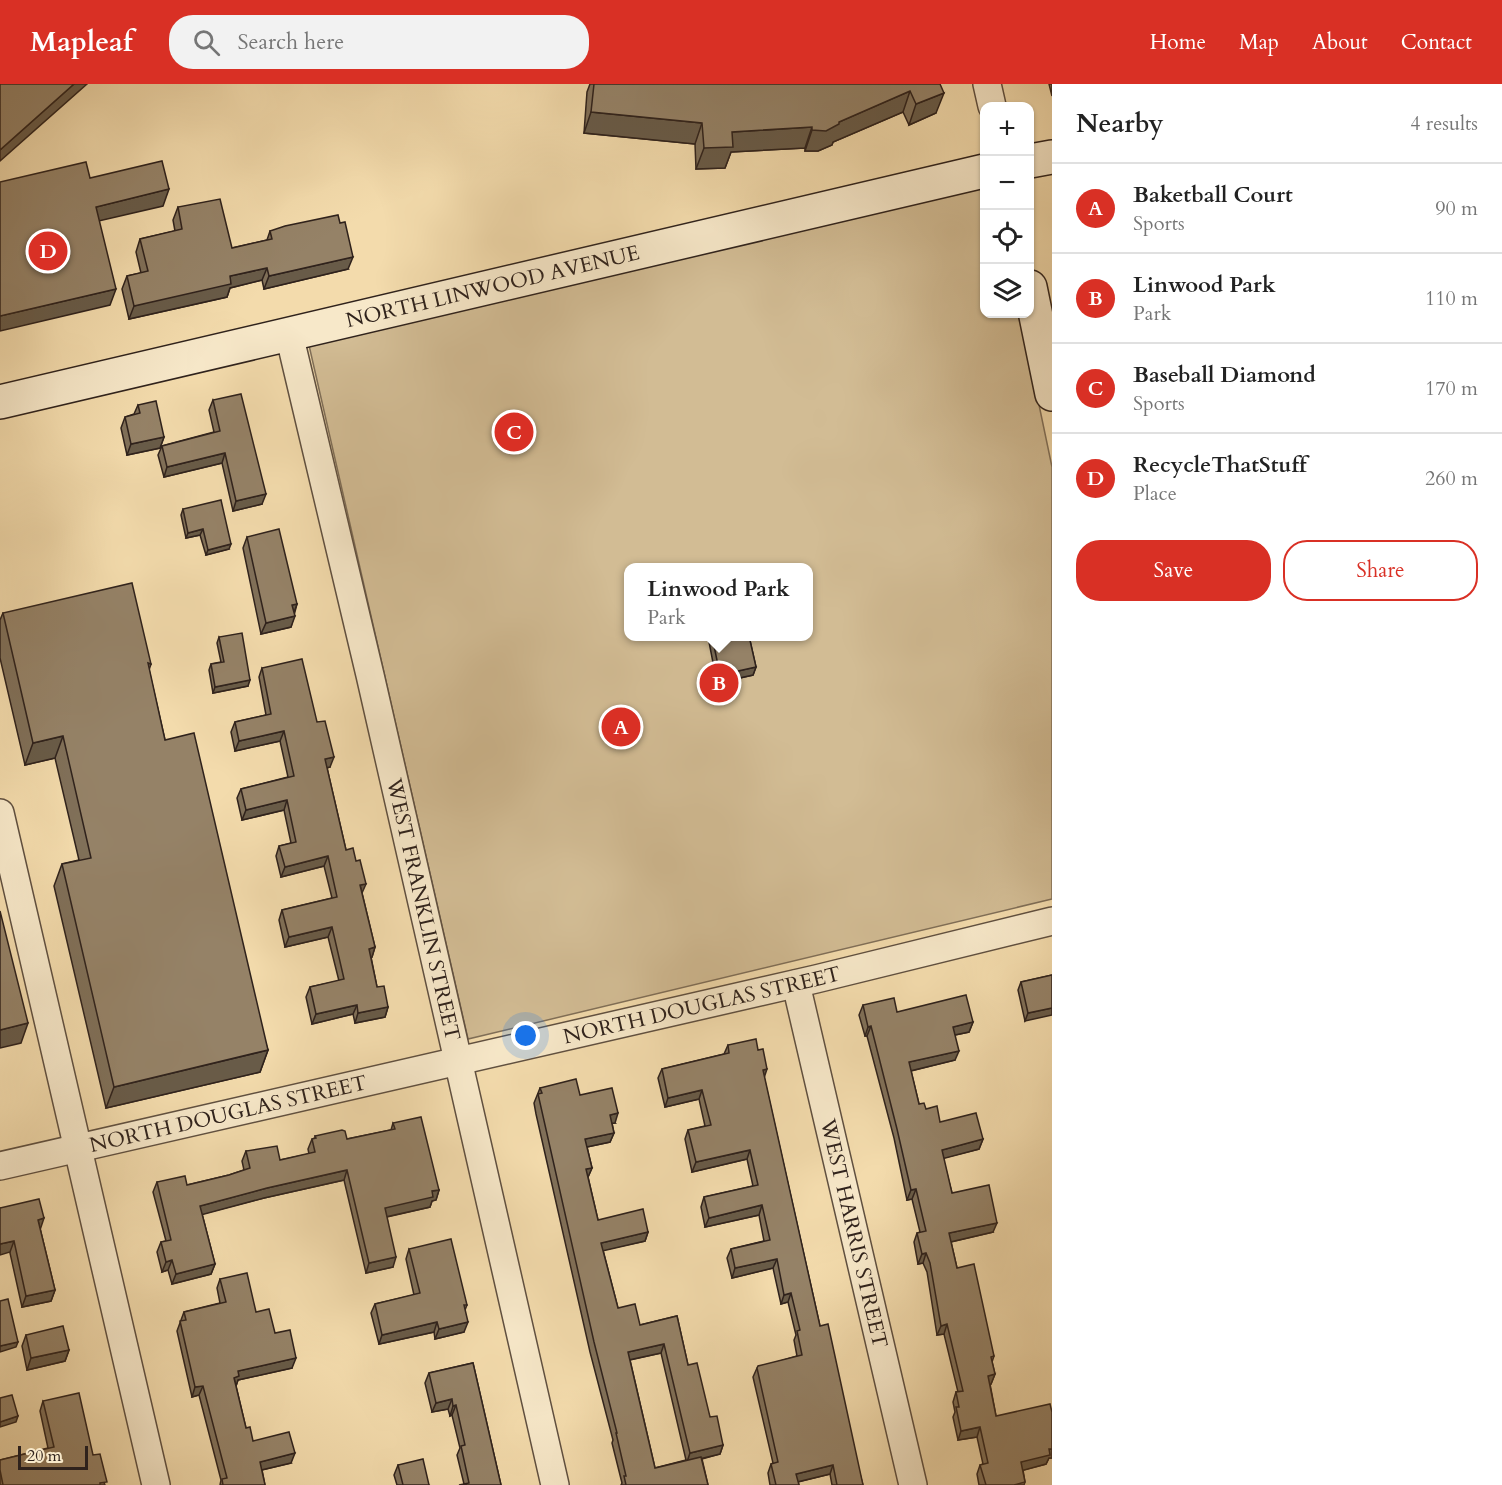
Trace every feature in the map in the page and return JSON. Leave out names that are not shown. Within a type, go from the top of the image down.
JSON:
[{"type":"street","points":[[987,84],[991,102]]},
{"type":"street","points":[[1034,160],[1052,157]]},
{"type":"street","name":"NORTH LINWOOD AVENUE","points":[[0,402],[980,172]]},
{"type":"street","points":[[1034,310],[1052,394]]},
{"type":"street","name":"WEST FRANKLIN STREET","points":[[289,334],[373,686],[555,1485]]},
{"type":"street","points":[[0,813],[156,1485]]},
{"type":"street","name":"NORTH DOUGLAS STREET","points":[[0,1166],[796,984],[1052,921]]},
{"type":"street","name":"WEST HARRIS STREET","points":[[796,984],[913,1485]]},
{"type":"shaded area","points":[[980,187],[980,318],[1021,318],[1052,467],[1052,899],[468,1039],[308,341]]},
{"type":"building","points":[[0,84],[74,84],[0,150]]},
{"type":"building","points":[[594,84],[940,84],[944,93],[916,104],[910,91],[839,122],[826,131],[812,130],[812,127],[732,132],[733,147],[704,148],[702,123],[591,112]]},
{"type":"building","points":[[162,161],[169,189],[96,207],[116,289],[0,316],[0,182],[86,162],[90,178]]},
{"type":"building","points":[[220,199],[232,248],[272,239],[270,231],[285,226],[338,215],[340,223],[345,222],[353,257],[269,276],[267,268],[230,276],[231,284],[134,306],[127,276],[148,271],[140,239],[182,229],[178,207]]},
{"type":"building","points":[[241,394],[266,494],[236,501],[225,453],[167,467],[162,446],[220,431],[213,400]]},
{"type":"building","points":[[156,401],[164,437],[131,444],[125,417],[140,413],[138,405]]},
{"type":"building","points":[[221,500],[231,544],[208,550],[203,529],[188,533],[183,509]]},
{"type":"building","points":[[279,529],[297,604],[292,605],[295,616],[266,623],[247,537]]},
{"type":"building","points":[[132,583],[151,664],[148,663],[165,740],[194,733],[268,1050],[114,1087],[62,864],[91,858],[63,736],[33,743],[3,613]]},
{"type":"building","points":[[242,633],[250,680],[215,687],[211,664],[224,662],[219,637]]},
{"type":"building","points":[[713,641],[750,641],[756,667],[720,675]]},
{"type":"building","points":[[302,659],[317,722],[325,721],[334,757],[325,759],[346,850],[353,848],[356,861],[360,860],[366,884],[360,885],[375,947],[369,949],[377,987],[384,986],[388,1007],[358,1013],[357,1005],[316,1014],[310,987],[344,979],[332,927],[289,937],[282,910],[337,897],[328,856],[285,867],[279,846],[296,842],[287,800],[246,810],[241,789],[294,776],[284,731],[239,741],[235,722],[271,714],[262,668]]},
{"type":"building","points":[[0,911],[28,1023],[0,1030]]},
{"type":"building","points":[[1052,975],[1052,1008],[1028,1013],[1021,982]]},
{"type":"building","points":[[966,995],[973,1022],[953,1027],[959,1051],[909,1062],[919,1104],[924,1103],[926,1109],[937,1106],[940,1122],[976,1113],[983,1139],[942,1150],[952,1193],[989,1185],[997,1223],[949,1233],[957,1268],[974,1264],[994,1356],[991,1357],[995,1374],[988,1376],[996,1416],[1050,1404],[1052,1412],[1050,1455],[1021,1462],[1025,1482],[1014,1485],[986,1485],[980,1465],[988,1463],[980,1427],[961,1431],[956,1407],[959,1407],[956,1392],[963,1391],[947,1324],[941,1326],[930,1263],[926,1253],[922,1254],[917,1233],[926,1231],[916,1189],[911,1190],[871,1026],[868,1027],[863,1005],[894,998],[897,1012]]},
{"type":"building","points":[[756,1039],[758,1050],[763,1049],[767,1069],[763,1070],[820,1326],[828,1324],[863,1485],[837,1485],[833,1465],[796,1474],[799,1485],[776,1485],[771,1464],[778,1462],[757,1368],[802,1355],[797,1331],[800,1330],[791,1293],[784,1295],[777,1259],[735,1268],[731,1249],[770,1240],[762,1205],[709,1218],[704,1197],[758,1185],[750,1150],[696,1162],[688,1130],[711,1125],[702,1090],[668,1098],[662,1069],[729,1053],[728,1045]]},
{"type":"building","points":[[576,1079],[580,1095],[612,1088],[618,1113],[610,1115],[614,1133],[585,1139],[592,1168],[586,1169],[598,1220],[643,1209],[648,1232],[601,1243],[618,1308],[635,1304],[640,1325],[677,1316],[688,1365],[697,1363],[710,1417],[717,1416],[723,1445],[690,1453],[664,1344],[628,1352],[655,1468],[701,1457],[708,1485],[626,1485],[617,1433],[538,1094],[542,1093],[540,1088]]},
{"type":"building","points":[[421,1117],[439,1190],[432,1191],[433,1197],[385,1208],[396,1257],[369,1263],[347,1170],[200,1206],[215,1264],[176,1274],[172,1260],[166,1262],[161,1242],[171,1240],[157,1182],[185,1176],[187,1185],[229,1175],[250,1168],[246,1151],[277,1146],[280,1160],[315,1152],[312,1139],[316,1138],[315,1136],[342,1130],[345,1131],[347,1139],[395,1129],[393,1123]]},
{"type":"building","points":[[39,1199],[44,1218],[38,1220],[55,1290],[26,1296],[14,1241],[0,1244],[0,1208]]},
{"type":"building","points":[[451,1239],[467,1305],[464,1305],[468,1322],[439,1329],[437,1322],[382,1335],[375,1304],[420,1293],[409,1249]]},
{"type":"building","points":[[247,1273],[256,1312],[269,1309],[275,1333],[290,1330],[296,1358],[238,1371],[239,1376],[234,1378],[246,1428],[250,1427],[253,1441],[289,1432],[295,1453],[260,1462],[265,1485],[223,1485],[222,1479],[227,1478],[203,1386],[195,1387],[180,1321],[186,1320],[184,1312],[226,1302],[220,1279]]},
{"type":"building","points":[[8,1299],[18,1342],[0,1346],[0,1301]]},
{"type":"building","points":[[63,1326],[69,1350],[31,1358],[26,1335]]},
{"type":"building","points":[[473,1363],[501,1485],[459,1485],[469,1483],[461,1446],[465,1445],[456,1405],[453,1406],[452,1399],[436,1403],[429,1373]]},
{"type":"building","points":[[79,1393],[93,1455],[100,1454],[107,1482],[100,1483],[100,1485],[3,1485],[0,1460],[54,1447],[43,1401]]},
{"type":"building","points":[[12,1395],[18,1416],[0,1422],[0,1398]]},
{"type":"building","points":[[423,1459],[429,1485],[403,1485],[398,1465]]},
{"type":"place","name":"RecycleThatStuff","points":[[48,251]]},
{"type":"place","name":"Baseball Diamond","points":[[514,432]]},
{"type":"place","name":"Linwood Park","points":[[719,683]]},
{"type":"place","name":"Baketball Court","points":[[621,727]]}]
